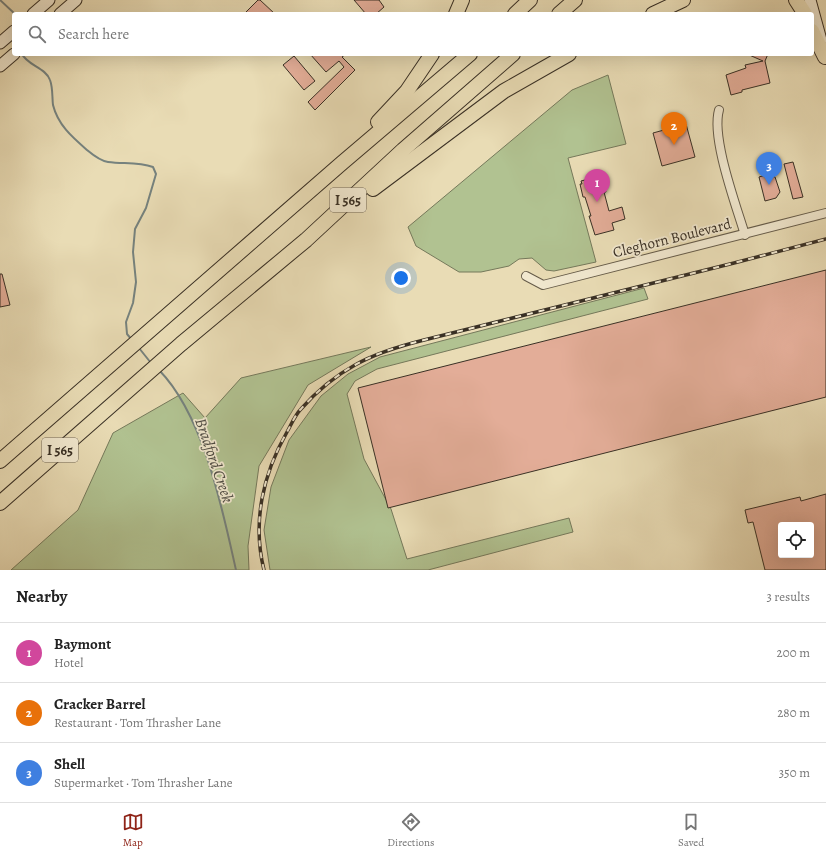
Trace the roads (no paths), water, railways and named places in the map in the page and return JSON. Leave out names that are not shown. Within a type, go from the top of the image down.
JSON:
[{"type":"highway","points":[[457,12],[462,0]]},
{"type":"highway","points":[[517,12],[530,0]]},
{"type":"highway","points":[[561,12],[575,0]]},
{"type":"highway","points":[[657,12],[683,0]]},
{"type":"highway","points":[[796,0],[804,12]]},
{"type":"highway","points":[[814,35],[826,58]]},
{"type":"highway","points":[[342,163],[407,91],[431,56]]},
{"type":"highway","name":"I 565","points":[[0,461],[342,163],[468,56]]},
{"type":"highway","name":"I 565","points":[[0,503],[181,344],[306,240],[392,160],[512,56]]},
{"type":"highway","points":[[306,240],[471,114],[504,91],[565,56]]},
{"type":"main road","points":[[62,12],[76,0]]},
{"type":"main road","points":[[810,0],[813,12]]},
{"type":"main road","points":[[35,12],[48,1]]},
{"type":"main road","points":[[814,14],[826,58]]},
{"type":"main road","points":[[0,43],[12,33]]},
{"type":"main road","points":[[0,66],[12,56]]},
{"type":"street","points":[[719,110],[716,119],[722,155],[745,235]]},
{"type":"street","name":"Cleghorn Boulevard","points":[[526,276],[543,284],[745,235],[826,213]]},
{"type":"waterway","name":"Bradford Creek","points":[[0,0],[13,12]]},
{"type":"waterway","name":"Bradford Creek","points":[[23,56],[45,72],[48,76],[52,86],[53,105],[58,119],[66,130],[81,145],[94,156],[108,162],[147,165],[153,167],[156,174],[146,208],[135,229],[133,252],[136,282],[133,303],[126,322],[127,334],[132,340]]},
{"type":"waterway","name":"Bradford Creek","points":[[139,348],[151,363]]},
{"type":"waterway","name":"Bradford Creek","points":[[159,370],[175,389],[188,412],[199,437],[217,492],[236,570]]},
{"type":"railway","points":[[264,570],[259,534],[262,499],[266,481],[279,448],[299,411],[319,391],[348,369],[380,353],[415,342],[826,239]]},
{"type":"place","name":"Cracker Barrel","points":[[674,145]]},
{"type":"place","name":"Shell","points":[[769,185]]},
{"type":"place","name":"Baymont","points":[[597,202]]}]
